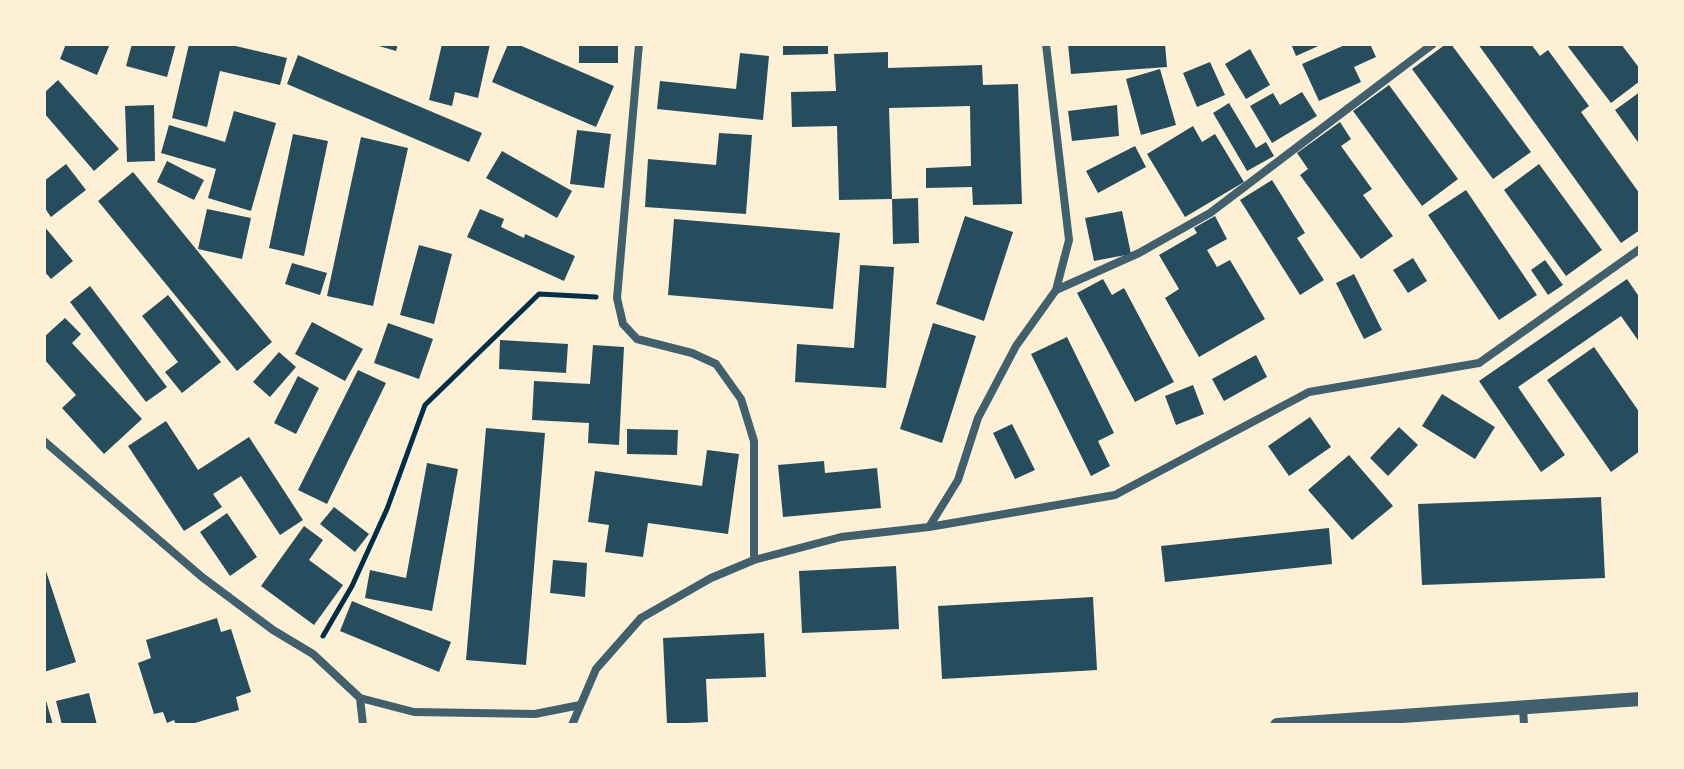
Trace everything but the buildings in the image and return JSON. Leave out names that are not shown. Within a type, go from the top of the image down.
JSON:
[{"type":"street","points":[[639,44],[617,298],[623,324],[637,339],[692,353],[716,364],[741,399],[754,441],[754,560]]},
{"type":"street","points":[[929,527],[958,480],[978,418],[1016,346],[1056,290],[1069,240],[1046,44]]},
{"type":"street","points":[[1056,290],[1139,253],[1210,213],[1433,44]]},
{"type":"street","points":[[572,725],[596,669],[641,618],[711,578],[754,560],[841,537],[929,527],[1115,495],[1309,392],[1479,363],[1640,249]]},
{"type":"street","points":[[44,441],[202,577],[273,630],[313,654],[360,698],[414,712],[535,714],[580,705]]},
{"type":"street","points":[[360,698],[363,725]]},
{"type":"street","points":[[1277,725],[1640,699]]},
{"type":"street","points":[[1523,707],[1524,725]]},
{"type":"path","points":[[313,654],[352,586],[387,509],[425,405],[539,294],[617,298]]}]
